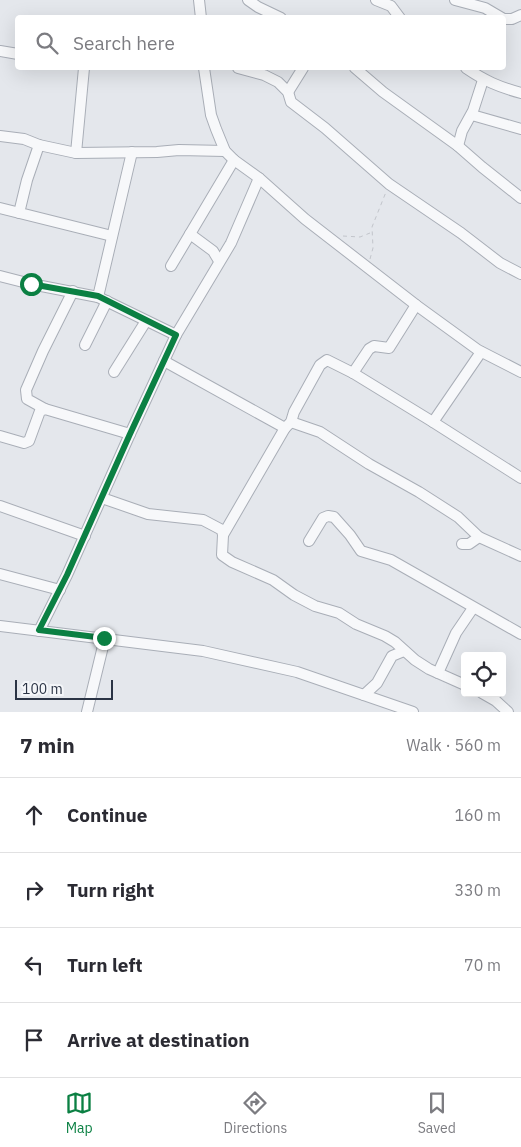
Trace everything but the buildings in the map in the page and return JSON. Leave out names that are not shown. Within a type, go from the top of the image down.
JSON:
[{"type":"street","points":[[199,0],[201,15]]},
{"type":"street","points":[[248,0],[275,15]]},
{"type":"street","points":[[376,0],[394,3],[399,15]]},
{"type":"street","points":[[455,0],[485,8],[497,15]]},
{"type":"street","points":[[506,18],[512,19],[521,15]]},
{"type":"street","points":[[0,50],[15,53]]},
{"type":"street","points":[[76,153],[84,70]]},
{"type":"street","points":[[203,70],[212,115],[225,151],[234,160],[259,178],[305,220],[416,305],[481,352],[521,372]]},
{"type":"street","points":[[245,70],[264,75],[278,82],[288,92],[291,102],[325,128],[389,184],[461,233],[500,263],[521,274]]},
{"type":"street","points":[[288,92],[302,70]]},
{"type":"street","points":[[357,70],[383,92],[458,146],[521,198]]},
{"type":"street","points":[[469,70],[498,87],[521,93]]},
{"type":"street","points":[[458,146],[462,131],[472,115],[484,80]]},
{"type":"street","points":[[472,115],[521,129]]},
{"type":"street","points":[[0,136],[24,139],[39,145],[76,153],[179,150],[225,151]]},
{"type":"street","points":[[19,213],[27,180],[39,145]]},
{"type":"street","points":[[85,345],[102,299],[112,236],[132,152]]},
{"type":"street","points":[[171,266],[234,160]]},
{"type":"street","points":[[39,630],[60,590],[176,335],[230,243],[259,178]]},
{"type":"street","points":[[0,208],[112,236]]},
{"type":"street","points":[[190,234],[213,251],[219,261]]},
{"type":"street","points":[[0,276],[102,299],[176,335]]},
{"type":"street","points":[[73,291],[26,390],[27,399],[45,409],[130,434]]},
{"type":"street","points":[[353,373],[369,349],[374,346],[388,348],[416,305]]},
{"type":"street","points":[[114,372],[146,321]]},
{"type":"street","points":[[433,422],[481,352]]},
{"type":"street","points":[[223,535],[288,425],[320,365],[327,360],[353,373],[521,478]]},
{"type":"street","points":[[164,361],[288,425],[320,432],[369,464],[419,492],[458,517],[479,537],[521,556]]},
{"type":"street","points":[[0,436],[24,443],[29,441],[40,411],[45,409]]},
{"type":"street","points":[[102,498],[148,514],[203,520],[222,530],[222,554],[232,562],[273,580],[294,595],[315,606],[339,613],[356,624],[384,636],[395,642],[415,660],[461,683]]},
{"type":"street","points":[[0,506],[85,536]]},
{"type":"street","points":[[309,541],[323,518],[328,516],[334,517],[362,552],[391,560],[521,634]]},
{"type":"street","points":[[462,544],[469,544],[479,537]]},
{"type":"street","points":[[0,574],[60,590]]},
{"type":"street","points":[[438,673],[456,633],[473,608]]},
{"type":"street","points":[[0,626],[203,651],[280,668],[413,712]]},
{"type":"street","points":[[87,712],[104,638]]},
{"type":"street","points":[[364,695],[373,688],[389,659],[394,654],[404,651]]},
{"type":"street","points":[[373,688],[375,699]]},
{"type":"street","points":[[489,697],[508,712]]},
{"type":"path","points":[[366,267],[373,248],[373,222],[389,184]]},
{"type":"path","points":[[335,243],[340,237],[360,237],[372,232]]},
{"type":"route","points":[[31,284],[98,296],[176,335],[67,575],[39,630],[104,638]]}]
